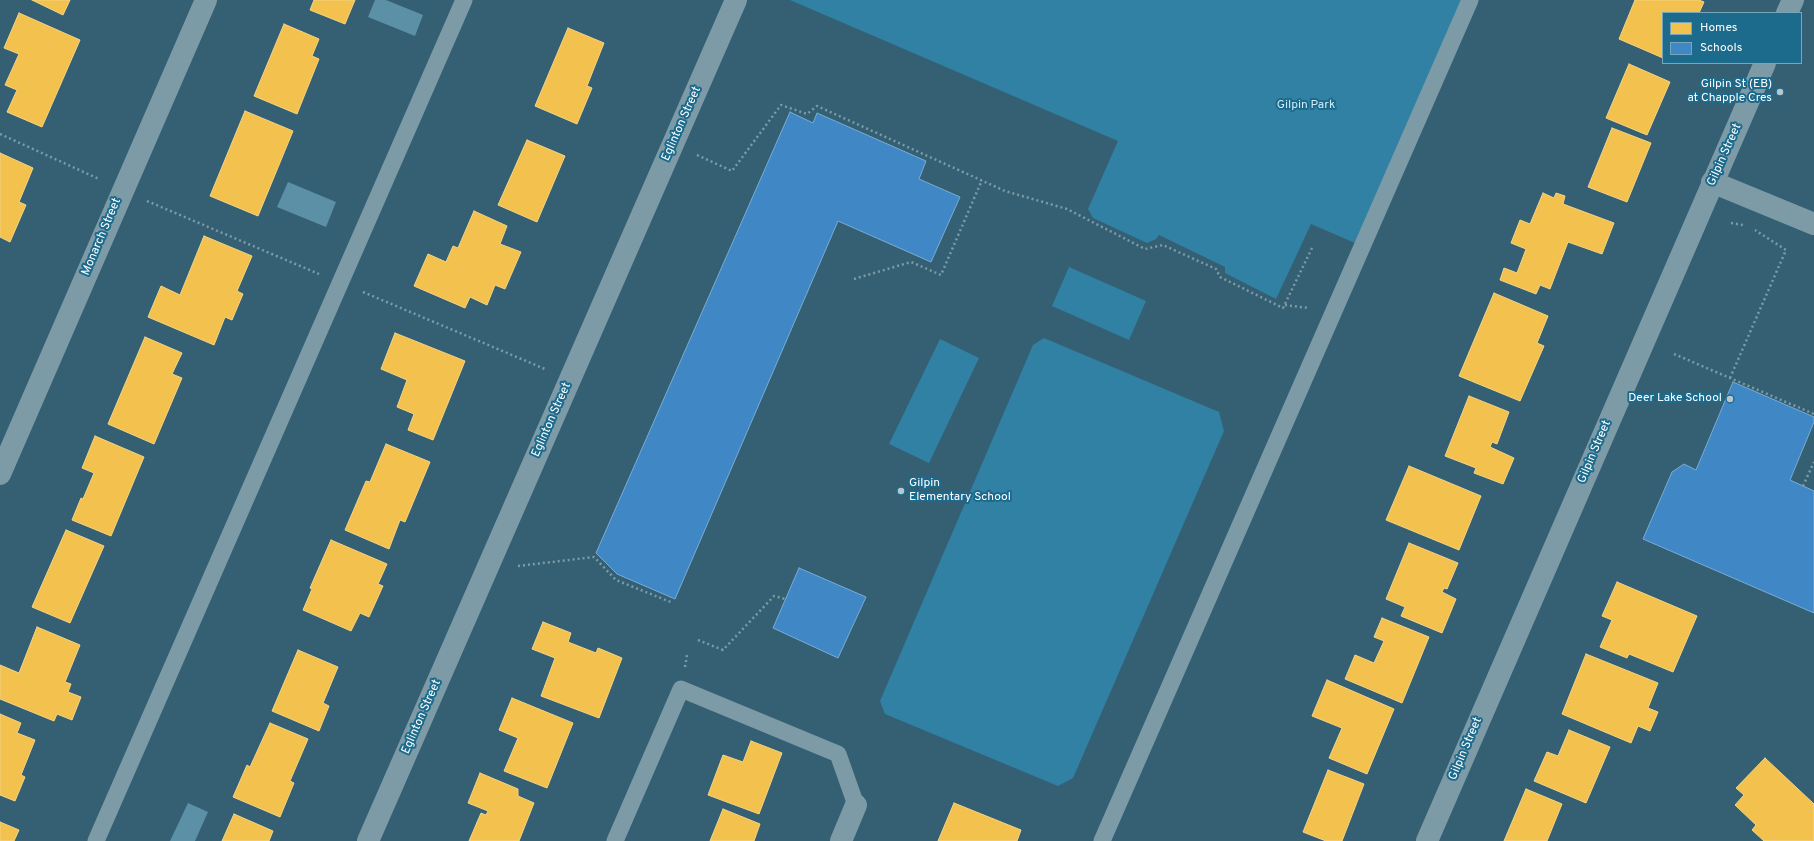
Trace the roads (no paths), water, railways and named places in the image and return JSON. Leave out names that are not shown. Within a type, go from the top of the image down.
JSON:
[{"type":"street","name":"Monarch Street","points":[[0,474],[206,0]]},
{"type":"street","name":"Eglinton Street","points":[[368,841],[736,0]]},
{"type":"street","points":[[1787,12],[1792,0]]},
{"type":"street","name":"Gilpin Street","points":[[1427,841],[1765,64]]},
{"type":"street","points":[[1712,182],[1814,224]]},
{"type":"street","points":[[841,841],[856,805]]},
{"type":"lane","points":[[96,841],[464,0]]},
{"type":"lane","points":[[1102,841],[1470,0]]},
{"type":"lane","points":[[615,841],[681,689],[838,754],[856,805]]},
{"type":"place","name":"Gilpin St (EB) at Chapple Cres","points":[[1780,92]]},
{"type":"place","name":"Deer Lake School","points":[[1730,399]]},
{"type":"place","name":"Gilpin Elementary School","points":[[901,491]]},
{"type":"park label","name":"Gilpin Park","points":[[1306,106]]}]
